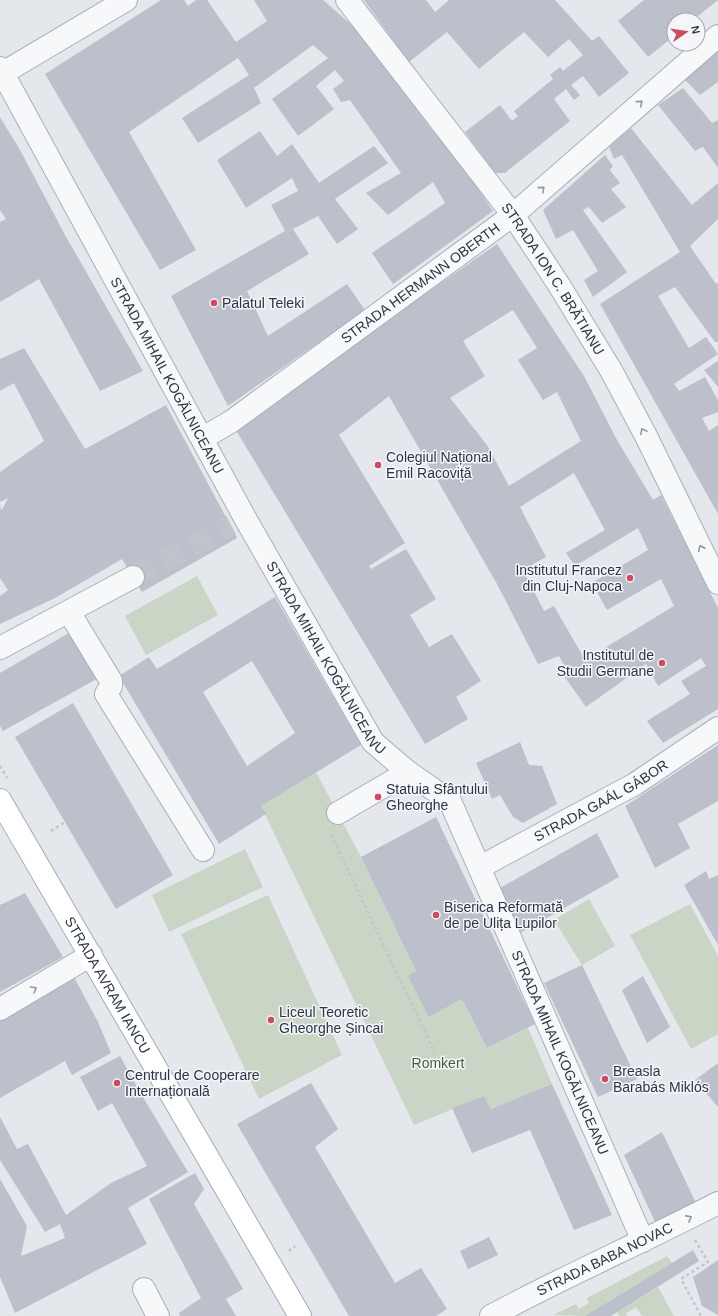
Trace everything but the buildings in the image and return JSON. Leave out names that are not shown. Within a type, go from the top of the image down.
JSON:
[{"type":"main road","name":"STRADA AVRAM IANCU","points":[[0,800],[300,1316]]},
{"type":"street","points":[[2,71],[126,0]]},
{"type":"street","name":"STRADA ION C. BRĂTIANU","points":[[347,0],[513,214],[559,285],[612,372],[718,583]]},
{"type":"street","name":"STRADA HERMANN OBERTH","points":[[203,438],[232,421],[513,214],[718,36]]},
{"type":"street","name":"STRADA MIHAIL KOGĂLNICEANU","points":[[2,71],[203,438],[238,521],[373,742],[408,772],[450,801],[643,1241]]},
{"type":"street","points":[[0,648],[133,577]]},
{"type":"street","points":[[69,612],[111,681],[111,686],[106,694],[203,850]]},
{"type":"street","name":"STRADA GAÁL GÁBOR","points":[[480,867],[636,784],[718,728]]},
{"type":"street","points":[[333,820],[408,772]]},
{"type":"street","points":[[0,1009],[91,955]]},
{"type":"street","name":"STRADA BABA NOVAC","points":[[491,1316],[534,1293],[685,1220],[718,1202]]},
{"type":"street","points":[[144,1289],[158,1316]]},
{"type":"path","points":[[333,820],[436,1053]]},
{"type":"path","points":[[51,831],[65,822]]},
{"type":"path","points":[[685,1220],[708,1262],[681,1279],[701,1316]]},
{"type":"green space","points":[[197,576],[218,615],[146,655],[125,616]]},
{"type":"green space","name":"Romkert","points":[[316,772],[361,857],[416,971],[429,1017],[462,999],[487,1048],[528,1028],[552,1084],[491,1109],[484,1096],[414,1125],[261,806]]},
{"type":"green space","points":[[245,849],[263,887],[169,932],[152,895]]},
{"type":"green space","points":[[268,895],[342,1055],[259,1099],[181,934]]},
{"type":"green space","points":[[589,899],[615,946],[582,965],[554,920]]},
{"type":"green space","points":[[690,904],[718,956],[718,1034],[691,1049],[630,935]]},
{"type":"green space","points":[[667,1256],[672,1263],[585,1316],[553,1315],[576,1304],[579,1309],[589,1303],[587,1298]]},
{"type":"green space","points":[[658,1287],[674,1316],[642,1316],[636,1307],[626,1314],[627,1316],[619,1316],[617,1312]]},
{"type":"tunnel","points":[[133,577],[231,525]]},
{"type":"place","name":"Palatul Teleki","points":[[214,303]]},
{"type":"place","name":"Colegiul Național Emil Racoviță","points":[[378,465]]},
{"type":"place","name":"Institutul Francez din Cluj-Napoca","points":[[630,578]]},
{"type":"place","name":"Institutul de Studii Germane","points":[[662,663]]},
{"type":"place","name":"Statuia Sfântului Gheorghe","points":[[378,797]]},
{"type":"place","name":"Biserica Reformată de pe Ulița Lupilor","points":[[436,915]]},
{"type":"place","name":"Liceul Teoretic Gheorghe Șincai","points":[[271,1020]]},
{"type":"place","name":"Breasla Barabás Miklós","points":[[605,1079]]},
{"type":"place","name":"Centrul de Cooperare Internațională","points":[[117,1083]]}]
